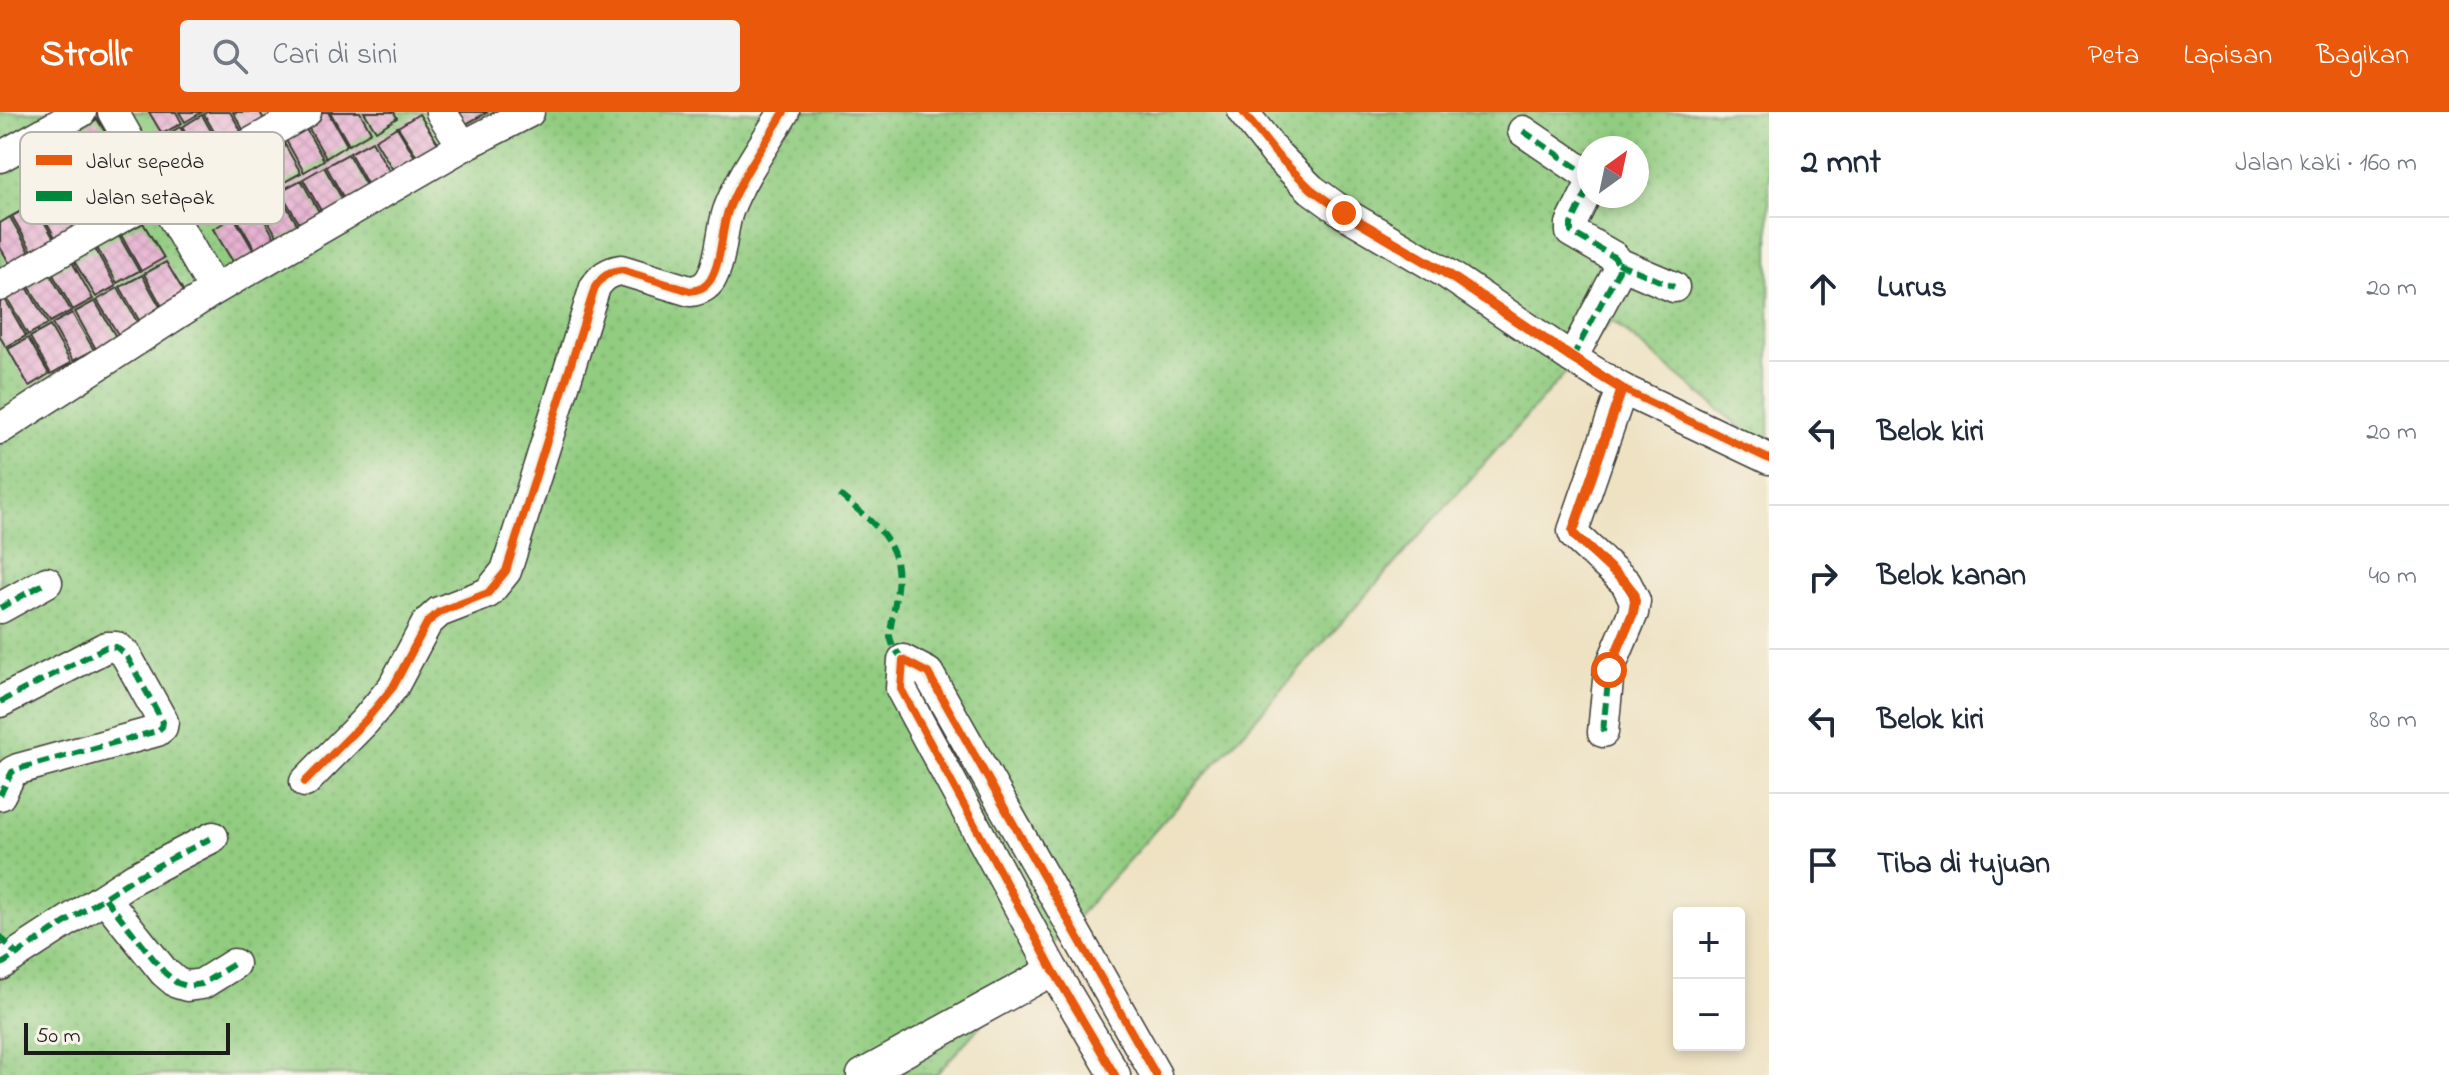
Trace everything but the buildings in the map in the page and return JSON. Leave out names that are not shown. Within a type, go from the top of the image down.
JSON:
[{"type":"street","points":[[45,132],[81,112]]},
{"type":"street","points":[[113,112],[124,132]]},
{"type":"street","points":[[270,132],[306,112]]},
{"type":"street","points":[[441,112],[463,146]]},
{"type":"street","points":[[0,429],[214,290],[463,146],[529,112]]},
{"type":"street","points":[[305,782],[365,721],[393,687],[427,623],[439,612],[488,593],[506,571],[595,287],[602,277],[611,271],[621,270],[690,291],[706,285],[714,270],[732,200],[784,112]]},
{"type":"street","points":[[1243,112],[1277,155],[1311,189],[1375,233],[1446,273],[1622,389],[1769,459]]},
{"type":"street","points":[[1523,131],[1577,168]]},
{"type":"street","points":[[0,157],[20,146]]},
{"type":"street","points":[[1579,208],[1571,224],[1571,232],[1614,257],[1618,263],[1674,287]]},
{"type":"street","points":[[0,286],[107,224]]},
{"type":"street","points":[[176,224],[214,290]]},
{"type":"street","points":[[1572,358],[1616,277],[1618,263]]},
{"type":"street","points":[[1603,732],[1609,670],[1635,601],[1626,583],[1573,531],[1622,389]]},
{"type":"street","points":[[0,608],[47,582]]},
{"type":"street","points":[[0,702],[106,647],[116,647],[126,655],[163,722],[157,731],[18,769],[2,784]]},
{"type":"street","points":[[1115,1075],[1053,970],[901,689],[903,660],[928,673],[1156,1075]]},
{"type":"street","points":[[5,952],[213,837]]},
{"type":"street","points":[[105,898],[164,972],[177,983],[187,986],[202,984],[234,964]]},
{"type":"street","points":[[862,1075],[1053,970]]},
{"type":"green space","points":[[0,112],[1769,112],[1769,451],[1612,321],[936,1075],[0,1075]]},
{"type":"marked path","points":[[1523,131],[1577,168]]},
{"type":"marked path","points":[[1572,358],[1619,270],[1614,257],[1571,232],[1571,224],[1579,208]]},
{"type":"marked path","points":[[1618,263],[1674,287]]},
{"type":"marked path","points":[[1603,732],[1609,670],[1635,601],[1626,583],[1573,531],[1622,389]]},
{"type":"marked path","points":[[840,495],[876,527],[895,556],[897,585],[890,637],[903,660]]},
{"type":"marked path","points":[[0,608],[47,582]]},
{"type":"marked path","points":[[0,702],[106,647],[116,647],[126,655],[163,722],[157,731],[18,769],[12,772],[0,795]]},
{"type":"marked path","points":[[0,965],[134,878],[213,837]]},
{"type":"marked path","points":[[105,898],[164,972],[177,983],[187,986],[202,984],[234,964]]},
{"type":"marked path","points":[[0,936],[16,954]]},
{"type":"cycle path","points":[[305,782],[365,721],[393,687],[427,623],[439,612],[488,593],[506,571],[595,287],[600,280],[621,270],[690,291],[707,284],[717,263],[733,198],[784,112]]},
{"type":"cycle path","points":[[1243,112],[1277,155],[1311,189],[1344,213],[1446,273],[1622,389],[1769,459]]},
{"type":"cycle path","points":[[1115,1075],[1053,970],[901,689],[903,660],[928,673],[1156,1075]]},
{"type":"route","points":[[1344,213],[1446,273],[1622,389],[1573,531],[1633,592],[1633,613],[1609,670]]}]
